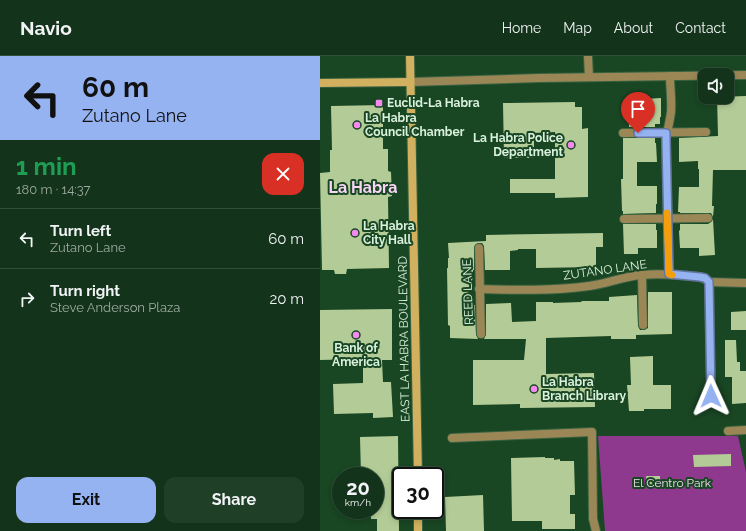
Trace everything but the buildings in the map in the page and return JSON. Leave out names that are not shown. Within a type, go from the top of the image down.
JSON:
[{"type":"main road","name":"EAST LA HABRA BOULEVARD","points":[[410,56],[418,467]]},
{"type":"main road","points":[[320,83],[410,82]]},
{"type":"main road","points":[[418,519],[418,531]]},
{"type":"street","points":[[588,56],[589,77]]},
{"type":"street","points":[[410,82],[589,77],[746,75]]},
{"type":"street","points":[[669,274],[666,133],[671,110],[670,76]]},
{"type":"street","points":[[623,133],[706,132]]},
{"type":"street","points":[[624,219],[708,218]]},
{"type":"street","name":"REED LANE","points":[[479,248],[481,334]]},
{"type":"street","name":"ZUTANO LANE","points":[[479,289],[568,288],[591,286],[642,275],[669,274],[700,277],[705,278],[709,282],[746,283]]},
{"type":"street","points":[[642,275],[643,325]]},
{"type":"street","points":[[709,282],[711,396]]},
{"type":"street","points":[[728,431],[746,430]]},
{"type":"street","points":[[452,438],[592,432],[593,519],[596,531]]},
{"type":"green space","name":"El Centro Park","points":[[598,436],[738,436],[746,472],[746,531],[605,531]]},
{"type":"slow traffic","points":[[667,213],[669,274],[672,275]]},
{"type":"place","name":"Euclid-La Habra","points":[[379,103]]},
{"type":"place","name":"La Habra Council Chamber","points":[[357,125]]},
{"type":"place","name":"La Habra Police Department","points":[[571,145]]},
{"type":"place","name":"La Habra City Hall","points":[[355,233]]},
{"type":"place","name":"Bank of America","points":[[356,335]]},
{"type":"place","name":"La Habra Branch Library","points":[[534,389]]},
{"type":"district","name":"La Habra","points":[[363,187]]},
{"type":"route","points":[[638,133],[666,133],[669,274],[705,278],[709,282],[711,396]]}]
